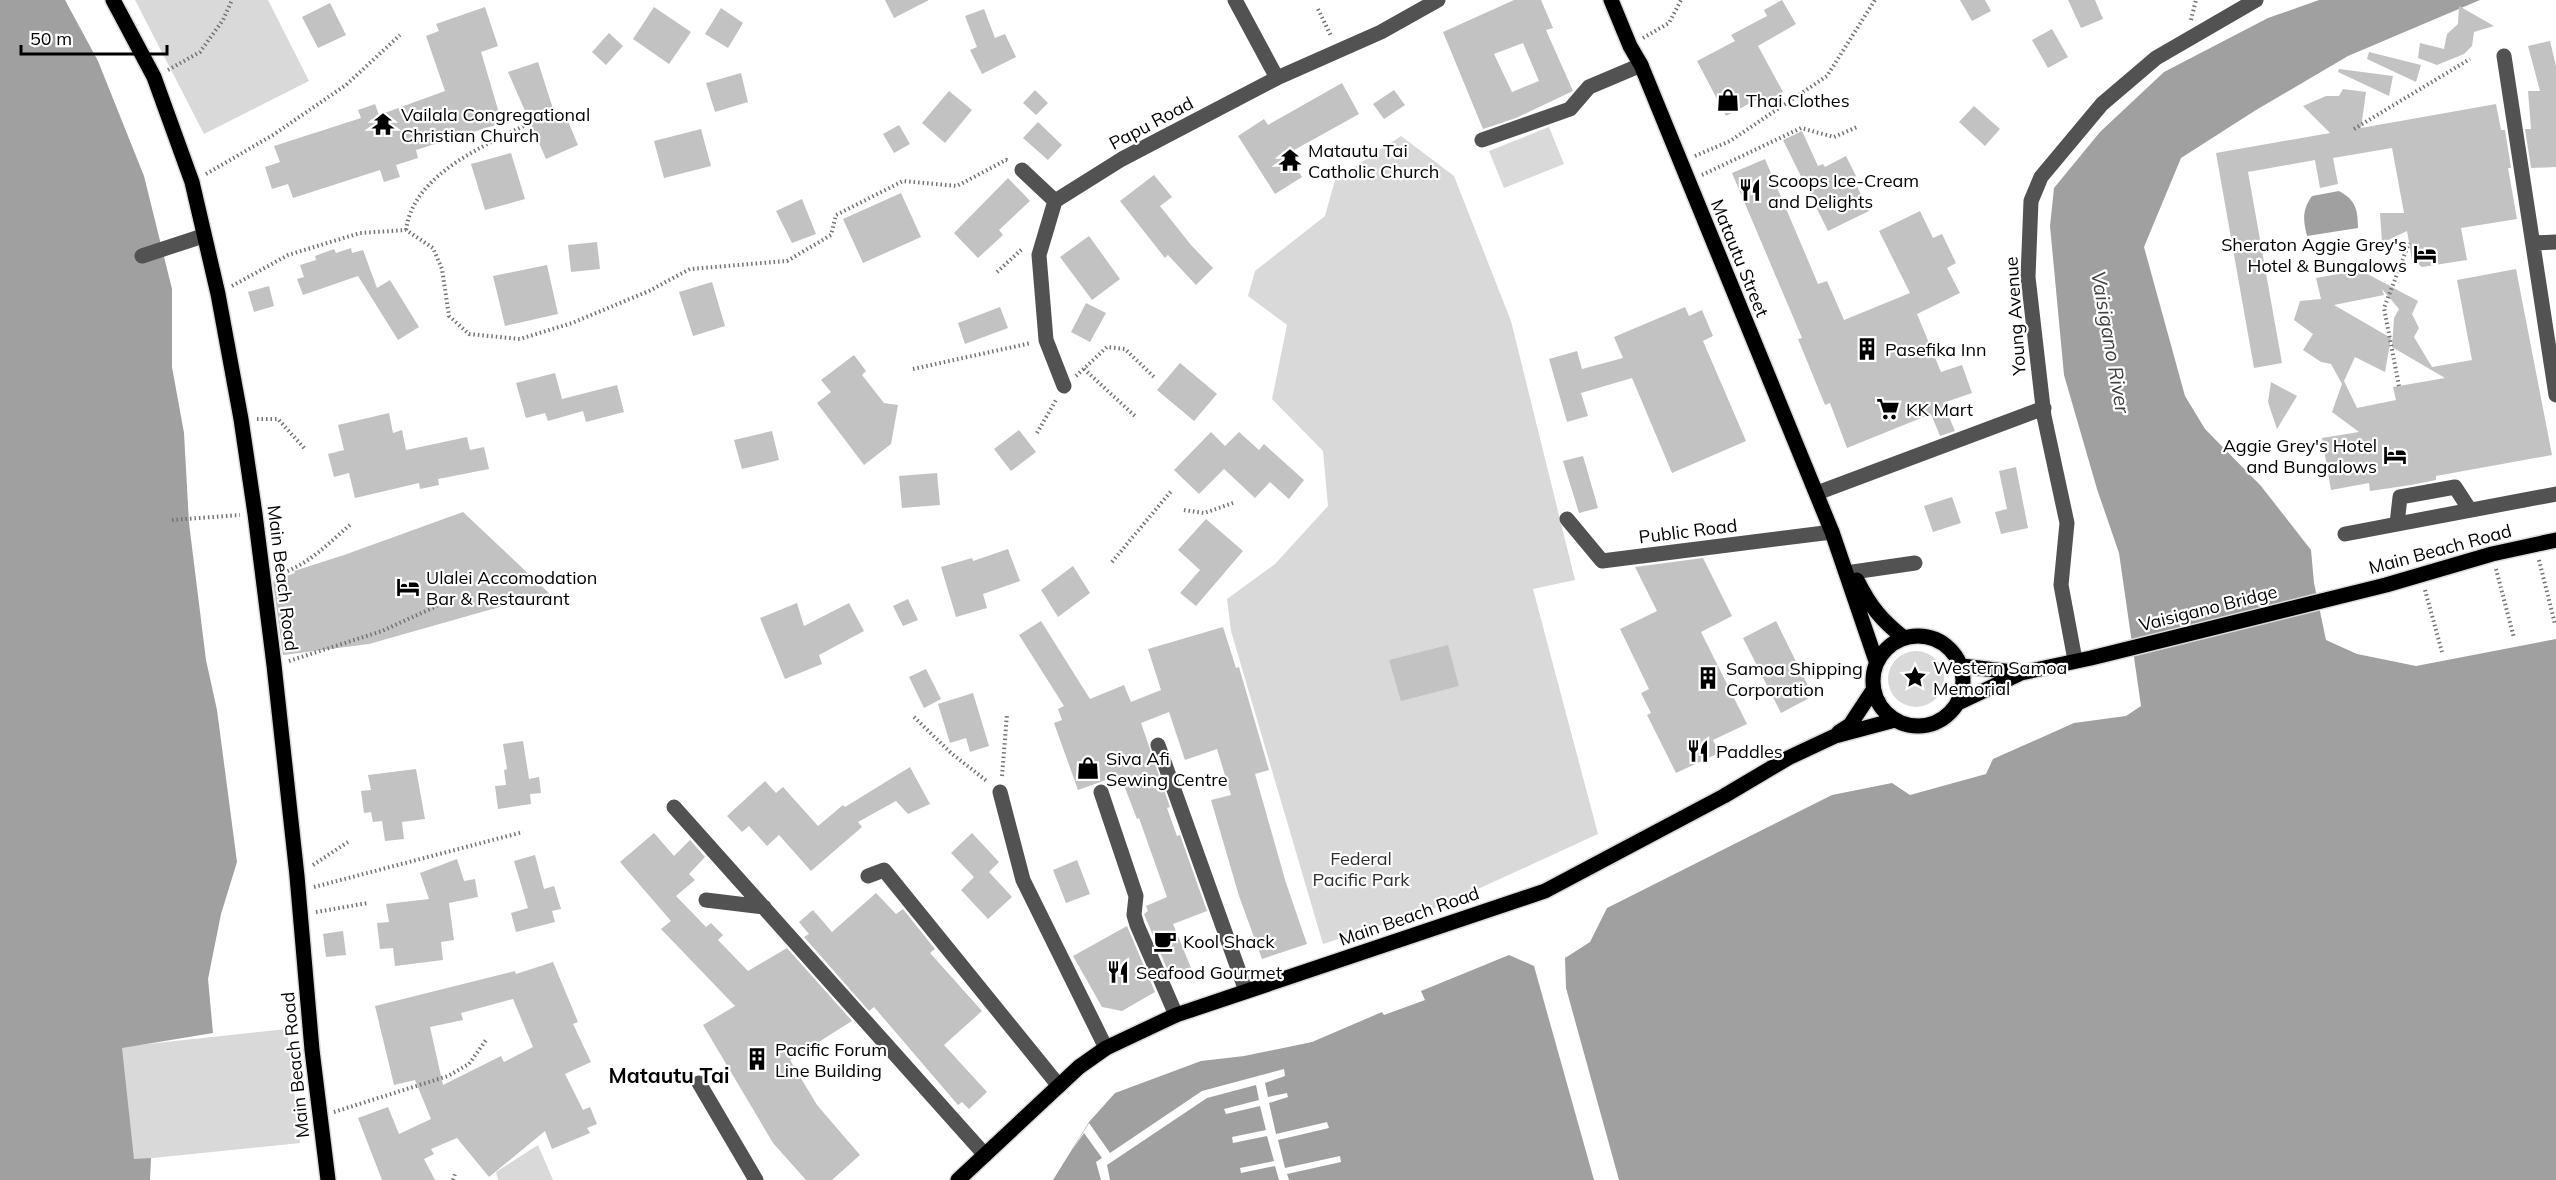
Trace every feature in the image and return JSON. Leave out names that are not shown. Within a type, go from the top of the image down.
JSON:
[{"type":"main road","name":"Main Beach Road","points":[[113,0],[154,77],[192,182],[218,294],[241,419],[274,665],[298,883],[319,1117],[328,1180]]},
{"type":"main road","name":"Matautu Street","points":[[1611,0],[1641,66],[1817,493],[1876,661]]},
{"type":"main road","name":"Matautu Street","points":[[1832,532],[1867,599],[1884,622],[1904,638]]},
{"type":"main road","name":"Main Beach Road","points":[[2335,596],[2492,554],[2556,540]]},
{"type":"main road","name":"Vaisigano Bridge","points":[[2075,660],[2091,658],[2335,596]]},
{"type":"main road","points":[[1958,703],[1964,680],[1962,666],[1953,652],[1942,642],[1927,636],[1912,635],[1885,649],[1876,661],[1873,670],[1873,690],[1877,701],[1895,720],[1907,725],[1932,724],[1945,718],[1958,703],[2021,673],[2075,660]]},
{"type":"main road","points":[[1962,666],[2021,673]]},
{"type":"main road","points":[[1834,736],[1850,725],[1873,690]]},
{"type":"main road","name":"Main Beach Road","points":[[958,1180],[1079,1067],[1106,1048],[1176,1015],[1545,891],[1724,796],[1788,758],[1834,736],[1895,720]]},
{"type":"street","points":[[1235,0],[1277,78]]},
{"type":"street","name":"Papu Road","points":[[1055,201],[1122,159],[1277,78],[1381,32],[1438,0]]},
{"type":"street","name":"Young Avenue","points":[[2075,660],[2061,585],[2067,523],[2043,408],[2028,277],[2031,201],[2041,177],[2103,104],[2156,58],[2256,0]]},
{"type":"street","points":[[2504,56],[2533,243],[2549,303],[2556,395]]},
{"type":"street","points":[[1482,140],[1570,109],[1589,87],[1641,66]]},
{"type":"street","points":[[1022,170],[1055,201],[1039,255],[1046,340],[1064,386]]},
{"type":"street","points":[[142,256],[203,236]]},
{"type":"street","points":[[2533,243],[2556,242]]},
{"type":"street","points":[[1817,493],[2043,408]]},
{"type":"street","points":[[2397,524],[2400,498],[2456,487],[2470,510]]},
{"type":"street","points":[[2345,534],[2556,494]]},
{"type":"street","name":"Public Road","points":[[1567,519],[1602,561],[1832,532]]},
{"type":"street","points":[[1853,572],[1915,563]]},
{"type":"street","points":[[1158,744],[1246,991]]},
{"type":"street","points":[[1000,792],[1023,880],[1106,1048]]},
{"type":"street","points":[[1101,792],[1136,896],[1134,915],[1137,925],[1176,1015]]},
{"type":"street","points":[[674,807],[985,1155]]},
{"type":"street","points":[[868,876],[884,870],[1059,1086]]},
{"type":"street","points":[[706,900],[764,907]]},
{"type":"street","points":[[699,1083],[756,1180]]},
{"type":"path","points":[[154,77],[200,52],[223,20],[232,0]]},
{"type":"path","points":[[1630,46],[1669,22],[1681,0]]},
{"type":"path","points":[[1680,162],[1730,141],[1827,76],[1875,0]]},
{"type":"path","points":[[1318,9],[1338,51]]},
{"type":"path","points":[[192,182],[273,135],[322,102],[346,85],[400,35]]},
{"type":"path","points":[[2354,129],[2470,59]]},
{"type":"path","points":[[406,230],[408,214],[423,191],[452,164],[541,117]]},
{"type":"path","points":[[1688,182],[1801,128],[1834,137],[1857,127]]},
{"type":"path","points":[[218,294],[288,255],[360,234],[406,230],[433,249],[442,269],[449,316],[469,334],[520,339],[572,323],[649,291],[690,269],[788,261],[831,235],[836,215],[903,181],[957,186],[1006,160],[1022,170]]},
{"type":"path","points":[[997,272],[1032,242],[1044,239]]},
{"type":"path","points":[[2399,386],[2384,308],[2409,243]]},
{"type":"path","points":[[913,369],[1046,340]]},
{"type":"path","points":[[1037,433],[1064,386],[1107,347],[1125,349],[1154,377]]},
{"type":"path","points":[[1084,369],[1136,417]]},
{"type":"path","points":[[241,419],[278,419],[305,450]]},
{"type":"path","points":[[1112,562],[1172,490]]},
{"type":"path","points":[[1184,510],[1204,513],[1233,503]]},
{"type":"path","points":[[172,520],[255,514]]},
{"type":"path","points":[[263,579],[289,571],[327,546],[351,524]]},
{"type":"path","points":[[2535,544],[2555,624]]},
{"type":"path","points":[[2492,554],[2514,638]]},
{"type":"path","points":[[2420,575],[2442,652]]},
{"type":"path","points":[[274,665],[381,631],[437,606]]},
{"type":"path","points":[[1000,792],[1007,714]]},
{"type":"path","points":[[914,717],[951,753],[1000,792]]},
{"type":"path","points":[[298,883],[523,832]]},
{"type":"path","points":[[298,883],[348,842]]},
{"type":"path","points":[[300,914],[368,903]]},
{"type":"path","points":[[319,1117],[448,1076],[469,1064],[486,1040]]},
{"type":"path","points":[[453,1180],[454,1174]]},
{"type":"green space","points":[[135,0],[268,0],[309,81],[204,134]]},
{"type":"green space","points":[[1549,127],[1564,164],[1504,188],[1489,151]]},
{"type":"green space","name":"Federal Pacific Park","points":[[1401,136],[1454,176],[1511,321],[1575,580],[1533,589],[1598,834],[1441,906],[1323,944],[1231,631],[1227,599],[1275,564],[1328,506],[1323,451],[1272,399],[1287,325],[1248,296],[1255,271],[1325,216],[1335,180]]},
{"type":"green space","points":[[1916,651],[1927,653],[1936,659],[1942,668],[1944,679],[1942,690],[1936,699],[1927,705],[1916,707],[1905,705],[1896,699],[1890,690],[1888,679],[1890,668],[1896,659],[1905,653]]},
{"type":"green space","points":[[287,1029],[300,1143],[133,1160],[120,1047]]},
{"type":"green space","points":[[538,1145],[553,1180],[498,1180],[496,1172]]},
{"type":"water","points":[[0,0],[65,0],[98,61],[144,176],[172,289],[172,367],[184,433],[189,523],[206,660],[217,710],[237,862],[221,914],[208,979],[213,1033],[122,1048],[134,1159],[151,1158],[150,1180],[0,1180]]},
{"type":"water","name":"Vaisigano River","points":[[2319,0],[2480,0],[2348,56],[2256,110],[2181,158],[2144,247],[2185,396],[2205,429],[2261,486],[2311,550],[2314,583],[2326,640],[2357,654],[2416,666],[2556,639],[2556,1180],[1619,1180],[1566,988],[1565,958],[1590,942],[1607,908],[1832,795],[1892,783],[1910,795],[1986,774],[1993,759],[2074,723],[2126,716],[2141,706],[2119,553],[2097,489],[2064,375],[2050,226],[2054,188],[2100,132],[2164,72],[2268,18]]},
{"type":"water","points":[[2339,191],[2355,206],[2358,228],[2307,236],[2304,215],[2312,196]]},
{"type":"water","points":[[1509,955],[1534,966],[1594,1180],[1053,1180],[1089,1122],[1115,1093],[1201,1061],[1244,1056],[1312,1042],[1382,1012],[1384,1015],[1425,1000],[1421,991]]},
{"type":"pier","points":[[1284,1069],[1285,1076],[1265,1083],[1268,1097],[1287,1093],[1288,1097],[1269,1103],[1276,1134],[1327,1122],[1329,1128],[1278,1140],[1285,1168],[1340,1156],[1341,1162],[1287,1174],[1289,1180],[1279,1180],[1275,1166],[1241,1173],[1240,1168],[1274,1161],[1267,1136],[1233,1143],[1232,1137],[1266,1130],[1260,1106],[1226,1114],[1224,1109],[1259,1100],[1256,1085],[1207,1098],[1107,1165],[1110,1180],[1101,1180],[1096,1162],[1102,1158],[1084,1133],[1072,1150],[1089,1123],[1110,1153],[1202,1091]]},
{"type":"building","points":[[885,0],[929,0],[894,18]]},
{"type":"building","points":[[1514,0],[1541,0],[1553,28],[1546,30],[1573,91],[1516,118],[1483,129],[1443,32]],"holes":[[[1523,43],[1539,81],[1512,92],[1494,54]]]},
{"type":"building","points":[[1782,0],[1796,24],[1758,46],[1783,92],[1763,103],[1760,98],[1726,116],[1697,61],[1735,41],[1731,35],[1767,16],[1764,10]]},
{"type":"building","points":[[1960,0],[1985,0],[1991,11],[1972,21]]},
{"type":"building","points":[[2068,0],[2095,0],[2103,19],[2081,28]]},
{"type":"building","points":[[330,3],[346,35],[318,48],[302,17]]},
{"type":"building","points":[[2459,6],[2494,26],[2474,32],[2472,46],[2464,54],[2437,65],[2418,58],[2420,43],[2444,49],[2447,34],[2458,24]]},
{"type":"building","points":[[485,7],[498,46],[481,52],[502,123],[416,150],[418,158],[396,165],[400,177],[384,182],[380,170],[293,198],[288,184],[272,189],[265,167],[280,162],[274,146],[361,118],[358,110],[375,104],[379,115],[445,91],[426,36],[439,31],[436,24]]},
{"type":"building","points":[[654,7],[691,32],[669,64],[633,39]]},
{"type":"building","points":[[721,8],[743,23],[728,48],[705,34]]},
{"type":"building","points":[[984,9],[995,38],[1005,34],[1016,57],[982,74],[970,50],[977,47],[965,16]]},
{"type":"building","points":[[2052,29],[2068,57],[2048,68],[2032,40]]},
{"type":"building","points":[[609,33],[623,46],[606,65],[592,52]]},
{"type":"building","points":[[2550,41],[2556,66],[2556,167],[2531,168],[2525,129],[2531,129],[2528,91],[2540,91],[2528,46]]},
{"type":"building","points":[[2369,52],[2421,65],[2416,82],[2367,59]]},
{"type":"building","points":[[538,62],[556,118],[565,114],[578,145],[546,159],[508,72]]},
{"type":"building","points":[[2339,69],[2393,76],[2389,96],[2338,72]]},
{"type":"building","points":[[741,73],[748,102],[715,112],[706,83]]},
{"type":"building","points":[[1342,83],[1359,114],[1287,154],[1302,177],[1275,194],[1238,136],[1264,119],[1268,125]]},
{"type":"building","points":[[2343,89],[2366,92],[2361,128],[2496,104],[2501,130],[2505,130],[2511,168],[2508,168],[2517,219],[2461,228],[2467,260],[2422,267],[2412,260],[2407,231],[2382,243],[2380,213],[2404,213],[2392,148],[2333,158],[2338,184],[2320,188],[2315,160],[2248,172],[2282,363],[2254,368],[2216,153],[2330,133],[2303,106],[2326,96],[2339,96]]},
{"type":"building","points":[[1035,90],[1048,103],[1036,115],[1023,103]]},
{"type":"building","points":[[1394,90],[1405,105],[1384,119],[1373,104]]},
{"type":"building","points":[[949,91],[972,110],[945,143],[922,123]]},
{"type":"building","points":[[1974,106],[2000,129],[1985,146],[1959,122]]},
{"type":"building","points":[[1038,122],[1062,145],[1048,160],[1023,138]]},
{"type":"building","points":[[899,125],[910,144],[894,153],[883,134]]},
{"type":"building","points":[[701,129],[711,166],[664,178],[654,141]]},
{"type":"building","points":[[1802,131],[1818,166],[1823,164],[1825,167],[1846,156],[1856,176],[1853,178],[1869,211],[1828,231],[1783,140]]},
{"type":"building","points":[[511,153],[525,199],[485,210],[471,164]]},
{"type":"building","points":[[1765,159],[1818,284],[1827,281],[1844,320],[1910,293],[1879,231],[1920,211],[1933,238],[1942,234],[1956,263],[1947,268],[1960,293],[1917,314],[1941,372],[1962,365],[1972,393],[1943,403],[1955,431],[1940,436],[1931,414],[1847,448],[1830,403],[1825,405],[1798,339],[1802,338],[1732,173]]},
{"type":"building","points":[[1154,175],[1172,197],[1160,206],[1213,268],[1196,285],[1168,255],[1165,258],[1120,201]]},
{"type":"building","points":[[1008,178],[1030,201],[999,230],[1003,235],[978,258],[954,233]]},
{"type":"building","points":[[901,193],[921,237],[863,263],[843,219]]},
{"type":"building","points":[[802,199],[816,234],[792,243],[776,211]]},
{"type":"building","points":[[1089,236],[1120,279],[1092,300],[1060,257]]},
{"type":"building","points":[[597,242],[600,269],[571,272],[568,245]]},
{"type":"building","points":[[351,248],[352,253],[363,250],[377,288],[390,280],[419,327],[398,340],[358,276],[303,295],[297,279],[304,277],[300,265],[316,260],[315,256],[334,249],[336,253]]},
{"type":"building","points":[[547,265],[558,314],[505,326],[493,276]]},
{"type":"building","points":[[2516,269],[2552,455],[2436,476],[2436,480],[2411,485],[2370,491],[2369,483],[2331,490],[2322,438],[2359,432],[2332,412],[2342,384],[2331,364],[2321,362],[2303,350],[2313,334],[2294,320],[2300,301],[2321,299],[2316,278],[2360,270],[2418,301],[2412,314],[2419,328],[2414,337],[2432,367],[2472,360],[2457,280]],"holes":[[[2382,289],[2399,309],[2394,318],[2392,347],[2445,378],[2393,387],[2396,400],[2357,408],[2344,381],[2355,357],[2385,372],[2391,338],[2334,305],[2384,295]]]},
{"type":"building","points":[[712,282],[725,326],[693,336],[679,292]]},
{"type":"building","points":[[269,286],[274,306],[254,312],[248,292]]},
{"type":"building","points":[[1086,303],[1106,313],[1090,342],[1071,332]]},
{"type":"building","points":[[1000,307],[1008,328],[965,344],[958,323]]},
{"type":"building","points":[[1685,307],[1689,316],[1702,310],[1713,336],[1703,341],[1746,441],[1672,473],[1632,378],[1581,393],[1588,416],[1567,422],[1549,359],[1577,351],[1582,369],[1623,358],[1614,337]]},
{"type":"building","points":[[854,355],[866,371],[862,375],[884,403],[898,405],[891,444],[864,465],[817,403],[831,392],[821,380]]},
{"type":"building","points":[[1180,363],[1217,394],[1194,421],[1157,390]]},
{"type":"building","points":[[555,373],[562,399],[617,385],[624,412],[586,422],[583,411],[548,421],[545,413],[526,418],[516,383]]},
{"type":"building","points":[[2271,382],[2297,396],[2277,429],[2268,402]]},
{"type":"building","points":[[389,413],[393,433],[402,430],[406,450],[467,437],[470,450],[484,447],[489,469],[438,479],[439,485],[420,489],[419,483],[355,498],[349,473],[334,477],[328,454],[344,450],[338,425]]},
{"type":"building","points":[[1019,430],[1036,452],[1011,471],[994,449]]},
{"type":"building","points":[[772,431],[779,460],[742,469],[734,440]]},
{"type":"building","points":[[1211,432],[1225,446],[1239,432],[1259,450],[1264,444],[1304,480],[1289,499],[1270,482],[1255,498],[1224,469],[1199,494],[1174,470]]},
{"type":"building","points":[[1583,456],[1598,508],[1579,513],[1563,461]]},
{"type":"building","points":[[2016,467],[2028,528],[2001,534],[1995,512],[2007,509],[1999,471]]},
{"type":"building","points":[[937,473],[940,505],[902,508],[899,476]]},
{"type":"building","points":[[1952,497],[1961,523],[1933,532],[1924,506]]},
{"type":"building","name":"Ulalei Accomodation Bar & Restaurant","points":[[463,512],[549,593],[369,644],[283,655],[273,581],[295,573],[294,571]]},
{"type":"building","points":[[1206,519],[1243,551],[1196,606],[1180,593],[1200,570],[1178,550]]},
{"type":"building","points":[[1008,549],[1020,581],[983,594],[987,608],[956,617],[941,567],[972,558],[973,561]]},
{"type":"building","points":[[1703,558],[1732,616],[1701,632],[1747,724],[1713,740],[1719,753],[1676,773],[1647,715],[1651,713],[1641,693],[1649,689],[1620,629],[1657,611],[1635,567]]},
{"type":"building","points":[[1073,566],[1090,593],[1058,617],[1041,590]]},
{"type":"building","points":[[908,599],[918,620],[903,626],[893,606]]},
{"type":"building","points":[[797,603],[804,626],[849,603],[864,631],[819,655],[822,664],[785,679],[760,618]]},
{"type":"building","points":[[1041,621],[1090,699],[1124,685],[1131,702],[1161,690],[1148,649],[1223,627],[1236,668],[1239,667],[1269,770],[1255,774],[1286,883],[1307,944],[1262,959],[1239,896],[1211,800],[1231,795],[1217,749],[1185,760],[1169,712],[1141,723],[1170,807],[1167,808],[1177,836],[1180,835],[1207,911],[1173,924],[1191,968],[1170,976],[1144,914],[1148,911],[1146,906],[1167,897],[1139,818],[1137,819],[1120,775],[1078,790],[1054,723],[1062,720],[1058,709],[1064,706],[1019,635]]},
{"type":"building","points":[[1776,621],[1813,696],[1781,713],[1743,638]]},
{"type":"building","points":[[1448,645],[1459,686],[1401,701],[1389,660]]},
{"type":"building","points":[[926,669],[941,699],[924,708],[909,677]]},
{"type":"building","points":[[973,693],[989,746],[970,752],[966,738],[950,743],[938,704]]},
{"type":"building","points":[[523,741],[529,779],[539,777],[541,793],[530,794],[531,804],[498,809],[495,786],[506,785],[504,770],[507,769],[503,744]]},
{"type":"building","points":[[910,767],[930,804],[908,814],[896,801],[858,822],[862,827],[811,871],[779,835],[767,846],[749,826],[742,832],[727,816],[765,781],[776,793],[783,787],[818,826],[843,805],[845,807]]},
{"type":"building","points":[[416,769],[425,819],[402,822],[404,839],[385,841],[382,821],[373,822],[371,812],[364,813],[361,791],[371,790],[368,775]]},
{"type":"building","points":[[654,833],[674,856],[690,840],[705,857],[689,874],[695,880],[676,896],[706,927],[711,923],[723,935],[718,940],[748,971],[787,948],[852,1021],[790,1060],[817,1105],[860,1155],[832,1180],[806,1180],[773,1143],[703,1025],[735,1006],[661,929],[671,921],[620,862]]},
{"type":"building","points":[[972,833],[999,862],[989,872],[1012,897],[988,919],[961,890],[974,877],[951,853]]},
{"type":"building","points":[[535,855],[544,889],[554,886],[561,909],[552,911],[555,922],[516,932],[511,913],[528,908],[514,861]]},
{"type":"building","points":[[457,859],[464,881],[475,879],[478,897],[449,903],[454,940],[441,942],[443,960],[395,966],[393,948],[380,949],[377,923],[389,922],[386,904],[429,899],[420,873]]},
{"type":"building","points":[[1077,860],[1090,894],[1066,903],[1053,870]]},
{"type":"building","points":[[876,893],[896,914],[903,909],[935,949],[930,953],[982,1011],[944,1045],[987,1092],[969,1109],[962,1102],[958,1105],[874,1007],[869,1011],[804,937],[809,934],[799,922],[813,910],[832,932]]},
{"type":"building","name":"Seafood Gourmet","points":[[1127,926],[1155,992],[1122,1011],[1102,1007],[1073,956]]},
{"type":"building","points":[[343,931],[346,955],[326,957],[323,934]]},
{"type":"building","points":[[553,962],[578,1022],[573,1024],[591,1062],[565,1074],[583,1110],[590,1107],[597,1124],[587,1128],[590,1133],[552,1149],[545,1131],[489,1177],[457,1138],[431,1149],[434,1154],[424,1159],[435,1180],[382,1180],[358,1118],[388,1107],[399,1134],[431,1119],[415,1080],[394,1085],[375,1006],[515,971],[516,974]],"holes":[[[513,999],[533,1047],[504,1062],[501,1056],[443,1085],[430,1027],[463,1020],[461,1013]]]},
{"type":"place","name":"Thai Clothes","points":[[1728,100]]},
{"type":"place","name":"Vailala Congregational Christian Church","points":[[383,124]]},
{"type":"place","name":"Matautu Tai Catholic Church","points":[[1290,160]]},
{"type":"place","name":"Scoops Ice-Cream and Delights","points":[[1750,190]]},
{"type":"place","name":"Sheraton Aggie Grey's Hotel & Bungalows","points":[[2425,254]]},
{"type":"place","name":"Pasefika Inn","points":[[1867,349]]},
{"type":"place","name":"KK Mart","points":[[1888,409]]},
{"type":"place","name":"Aggie Grey's Hotel and Bungalows","points":[[2395,455]]},
{"type":"place","name":"Ulalei Accomodation Bar & Restaurant","points":[[408,587]]},
{"type":"place","name":"Western Samoa Memorial","points":[[1915,677]]},
{"type":"place","name":"Samoa Shipping Corporation","points":[[1708,678]]},
{"type":"place","name":"Paddles","points":[[1698,751]]},
{"type":"place","name":"Siva Afi Sewing Centre","points":[[1088,768]]},
{"type":"place","name":"Kool Shack","points":[[1165,941]]},
{"type":"place","name":"Seafood Gourmet","points":[[1118,972]]},
{"type":"place","name":"Pacific Forum Line Building","points":[[757,1059]]},
{"type":"district","name":"Matautu Tai","points":[[669,1075]]}]
